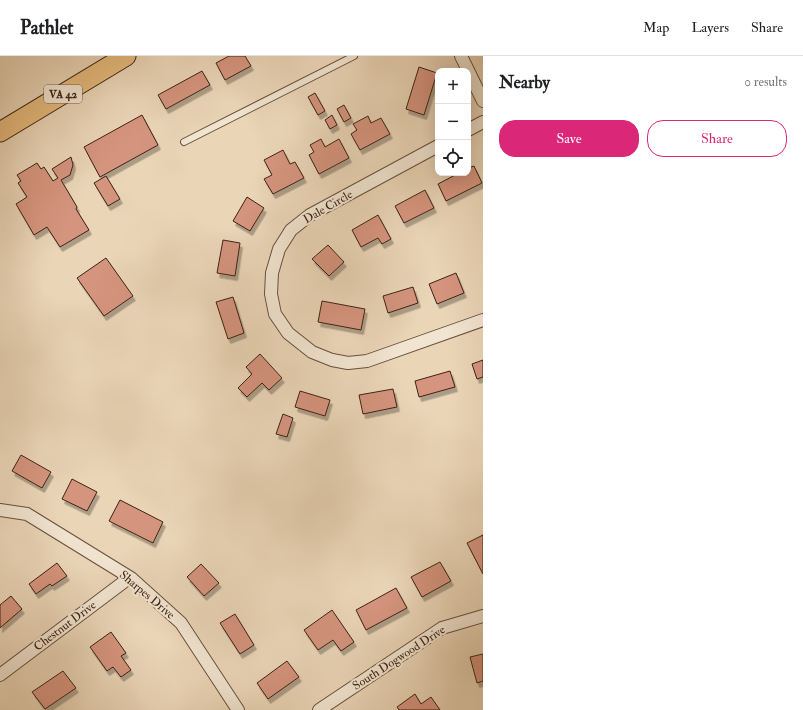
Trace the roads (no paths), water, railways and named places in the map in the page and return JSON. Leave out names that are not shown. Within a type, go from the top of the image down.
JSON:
[{"type":"main road","name":"VA 42","points":[[0,132],[126,56]]},
{"type":"street","points":[[461,56],[483,101]]},
{"type":"street","points":[[471,128],[483,122]]},
{"type":"street","name":"Dale Circle","points":[[435,148],[310,215],[291,230],[278,249],[272,273],[271,294],[275,314],[288,333],[312,352],[332,360],[348,363],[367,360],[483,320]]},
{"type":"street","name":"Sharpes Drive","points":[[0,510],[27,514],[131,578],[181,623],[238,710]]},
{"type":"street","name":"Chestnut Drive","points":[[0,675],[131,578]]},
{"type":"street","name":"South Dogwood Drive","points":[[319,710],[442,628],[483,616]]},
{"type":"lane","points":[[184,142],[354,56]]}]
